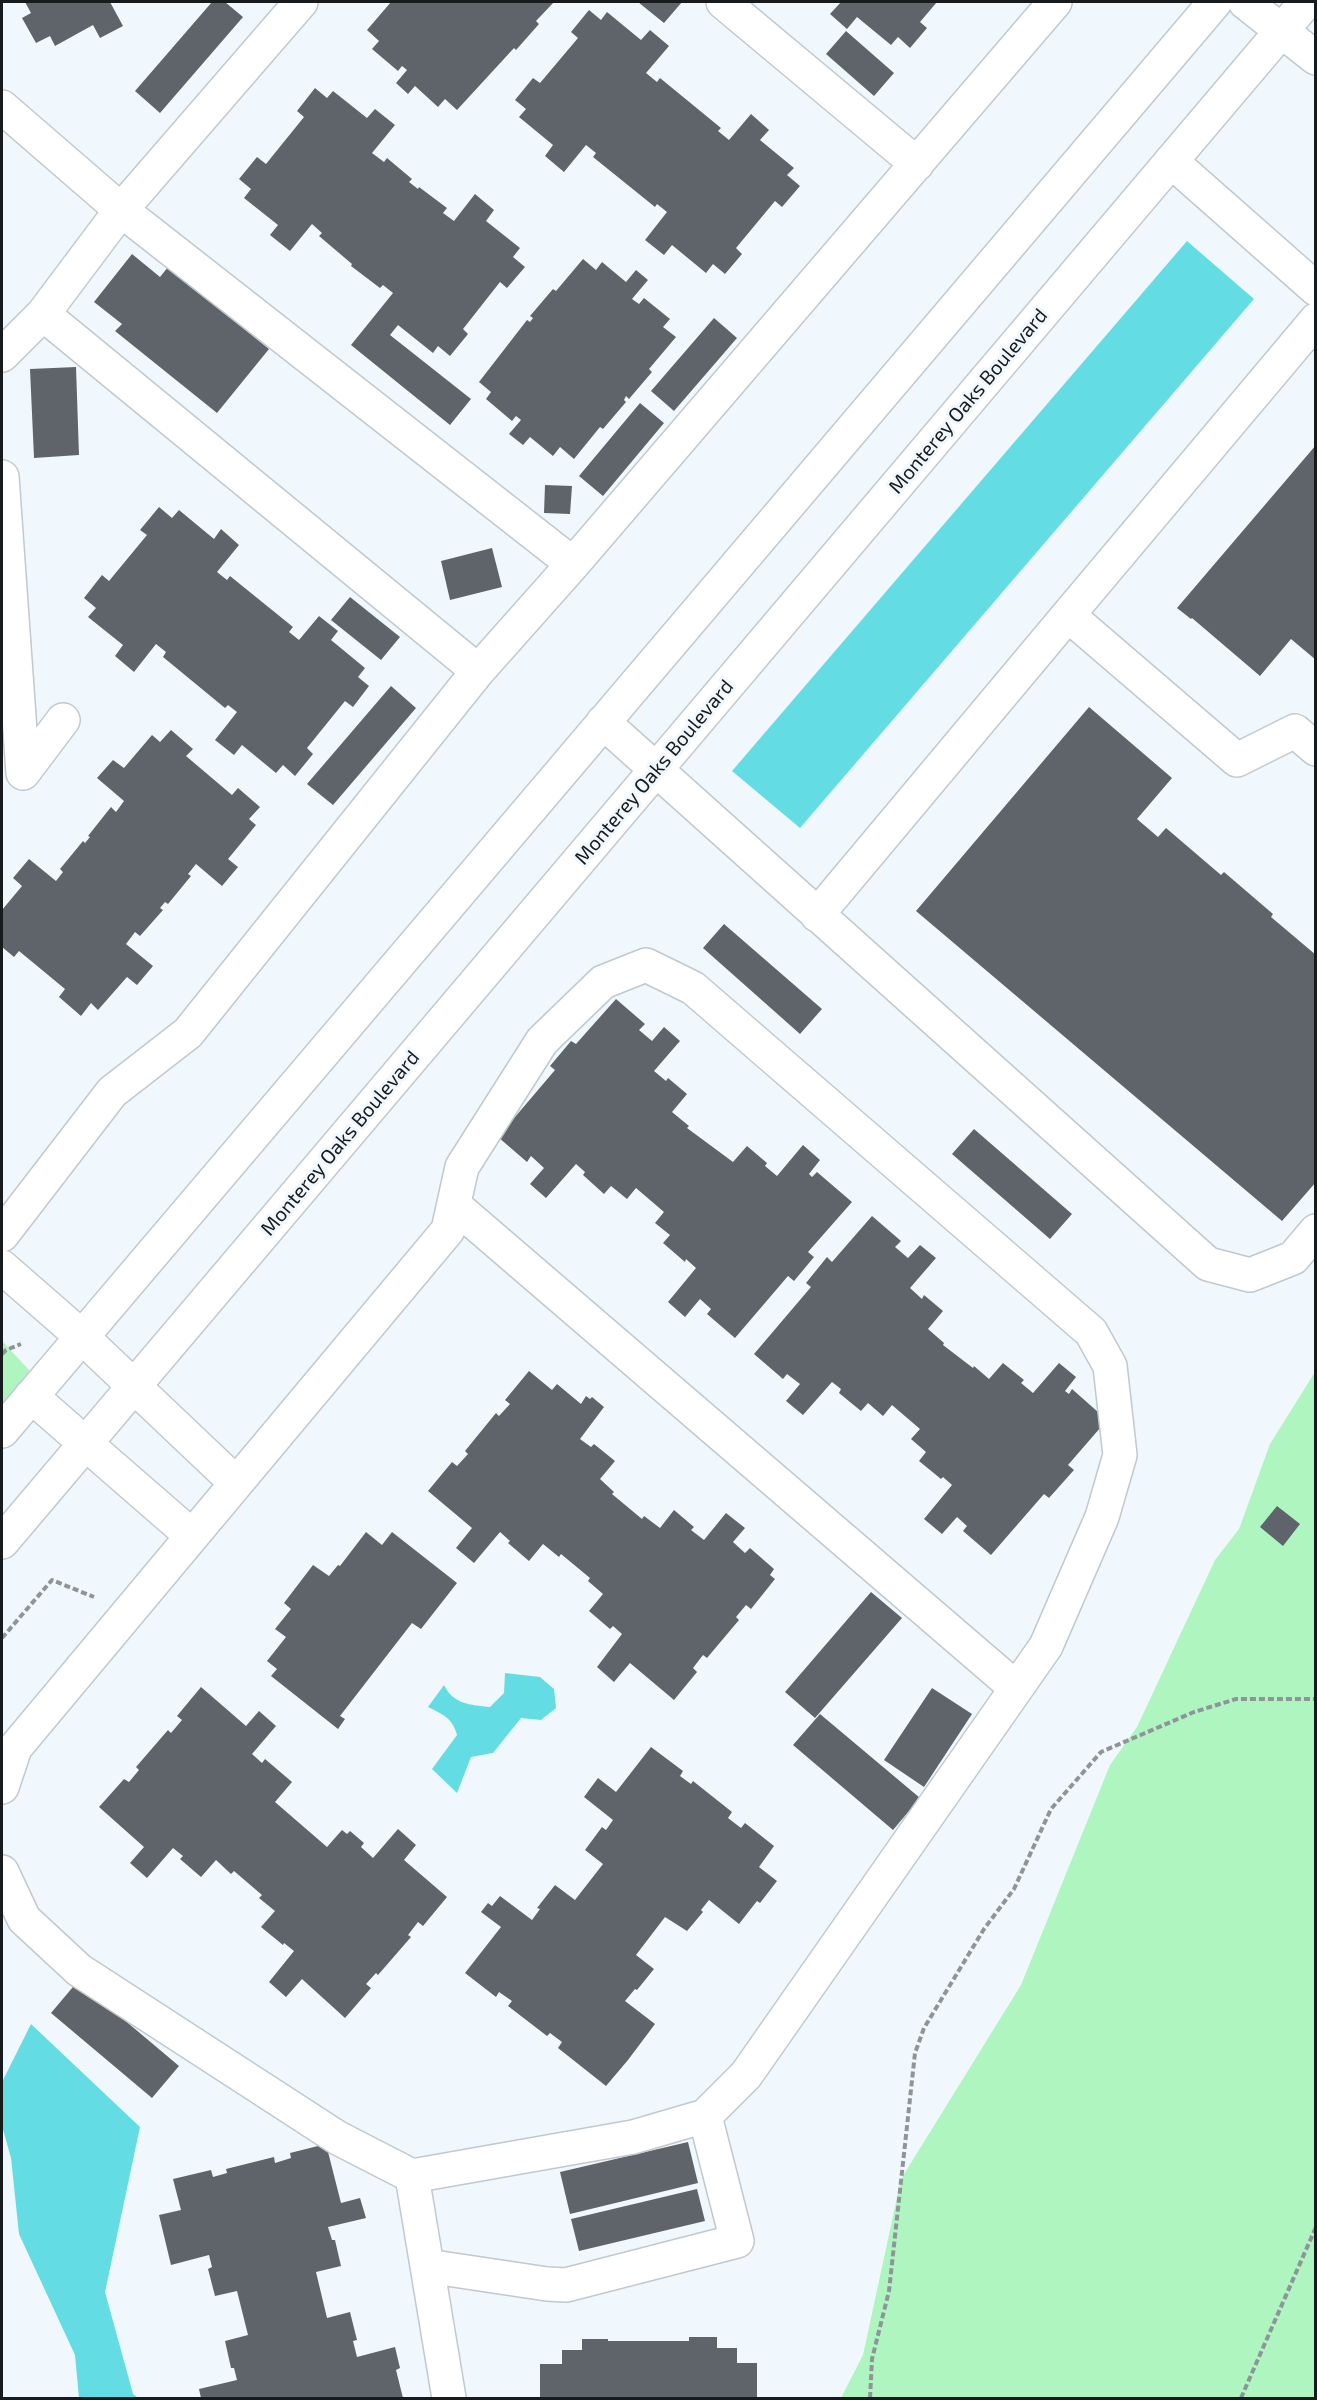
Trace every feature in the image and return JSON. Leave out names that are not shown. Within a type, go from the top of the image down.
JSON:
[{"type":"street","points":[[2,355],[43,314],[122,210],[301,2]]},
{"type":"street","points":[[723,2],[917,164]]},
{"type":"street","points":[[2,1235],[112,1092],[188,1033],[478,671],[573,564],[1055,2]]},
{"type":"street","points":[[2,1431],[1215,2]]},
{"type":"street","points":[[1245,2],[1316,58]]},
{"type":"street","name":"Monterey Oaks Boulevard","points":[[2,1542],[1306,2]]},
{"type":"street","points":[[2,107],[122,210],[573,564]]},
{"type":"street","points":[[1171,161],[1316,289]]},
{"type":"street","points":[[43,314],[478,671]]},
{"type":"street","points":[[817,915],[1316,320]]},
{"type":"street","points":[[2,477],[23,773],[63,720]]},
{"type":"street","points":[[1068,615],[1237,760],[1295,731],[1316,749]]},
{"type":"street","points":[[603,722],[1208,1264],[1250,1275],[1293,1258],[1316,1231]]},
{"type":"street","points":[[2,1787],[15,1748],[448,1230],[462,1167],[542,1041],[603,982],[646,965],[693,988],[1090,1332],[1110,1366],[1120,1455],[1102,1517],[1046,1646],[746,2075],[705,2116],[633,2137],[412,2176],[338,2138],[79,1970],[24,1919],[2,1872]]},
{"type":"street","points":[[454,1205],[1016,1688]]},
{"type":"street","points":[[2,1267],[81,1336],[236,1483]]},
{"type":"street","points":[[31,1396],[192,1536]]},
{"type":"street","points":[[427,2266],[566,2285],[736,2241],[705,2116]]},
{"type":"street","points":[[412,2176],[449,2398]]},
{"type":"path","points":[[2,1354],[21,1344]]},
{"type":"path","points":[[2,1638],[52,1580],[128,1611]]},
{"type":"path","points":[[870,2398],[872,2359],[889,2291],[915,2053],[924,2028],[984,1929],[1014,1889],[1051,1809],[1101,1752],[1194,1712],[1236,1699],[1316,1699]]},
{"type":"path","points":[[1241,2398],[1316,2228]]},
{"type":"green space","points":[[2,1341],[30,1371],[2,1404]]},
{"type":"green space","points":[[1315,1372],[1315,2398],[841,2398],[863,2355],[901,2179],[1021,1985],[1110,1765],[1137,1727],[1215,1560],[1239,1529],[1270,1444]]},
{"type":"water","points":[[1187,241],[1254,299],[800,828],[732,771]]},
{"type":"water","points":[[505,1673],[540,1677],[554,1689],[556,1708],[541,1720],[521,1718],[493,1753],[471,1757],[457,1793],[432,1769],[457,1735],[455,1729],[446,1717],[428,1707],[444,1685],[457,1700],[490,1707],[504,1693]]},
{"type":"water","points":[[31,2024],[140,2127],[105,2292],[133,2394],[138,2398],[79,2398],[75,2355],[19,2234],[11,2158],[2,2126],[2,2082]]},
{"type":"building","points":[[25,2],[110,2],[123,26],[100,38],[93,25],[55,46],[50,36],[36,43],[22,18],[31,13]]},
{"type":"building","points":[[212,2],[225,2],[243,17],[160,113],[135,91]]},
{"type":"building","points":[[391,2],[554,2],[536,21],[539,24],[516,50],[514,48],[457,110],[445,99],[438,107],[415,86],[408,94],[396,83],[407,70],[402,66],[398,71],[372,49],[379,41],[367,30]]},
{"type":"building","points":[[638,2],[682,2],[664,23]]},
{"type":"building","points":[[841,2],[937,2],[920,22],[927,28],[910,48],[898,37],[891,45],[857,17],[847,29],[830,14]]},
{"type":"building","points":[[589,10],[601,20],[607,12],[641,40],[650,30],[669,46],[646,73],[657,82],[660,78],[721,128],[718,131],[729,140],[751,114],[769,130],[760,140],[794,168],[787,175],[800,186],[782,207],[775,201],[736,248],[742,254],[725,274],[713,264],[706,273],[672,245],[664,255],[645,240],[667,212],[657,204],[655,207],[593,157],[596,153],[586,145],[564,172],[545,156],[553,145],[519,117],[526,109],[515,100],[533,78],[540,83],[578,38],[571,32]]},
{"type":"building","points":[[846,31],[894,73],[874,96],[826,54]]},
{"type":"building","points":[[315,88],[327,98],[333,91],[367,118],[375,109],[395,125],[372,153],[384,162],[387,158],[412,179],[409,182],[447,208],[443,213],[454,221],[475,194],[494,210],[486,221],[520,248],[513,257],[525,267],[507,288],[500,282],[463,329],[468,334],[450,356],[438,346],[433,353],[398,325],[390,335],[471,399],[450,425],[351,345],[393,293],[383,285],[380,288],[351,266],[352,264],[319,236],[322,233],[312,224],[290,251],[270,235],[278,225],[244,198],[251,189],[239,179],[257,157],[266,164],[304,117],[297,111]]},
{"type":"building","points":[[132,254],[160,277],[168,267],[269,349],[217,413],[115,331],[122,324],[94,302]]},
{"type":"building","points":[[583,259],[596,270],[602,262],[626,282],[636,270],[648,280],[632,299],[639,304],[644,298],[670,319],[663,327],[676,337],[649,369],[652,372],[629,399],[626,396],[624,400],[626,402],[603,429],[600,427],[574,459],[560,447],[553,456],[530,437],[523,445],[509,434],[521,420],[516,416],[512,421],[486,399],[491,392],[479,382],[527,320],[530,322],[533,318],[530,316],[553,289],[556,291]]},
{"type":"building","points":[[714,318],[737,338],[674,411],[651,391]]},
{"type":"building","points":[[76,367],[79,455],[34,458],[30,369]]},
{"type":"building","points":[[640,403],[664,423],[603,496],[579,476]]},
{"type":"building","points":[[1316,445],[1316,660],[1291,639],[1260,676],[1177,608]]},
{"type":"building","points":[[545,485],[572,486],[570,514],[544,513]]},
{"type":"building","points":[[159,507],[172,518],[179,510],[214,539],[221,529],[239,545],[217,572],[227,580],[230,576],[293,627],[289,632],[299,640],[319,616],[338,631],[331,640],[365,668],[358,677],[369,686],[353,707],[345,701],[307,748],[313,754],[295,776],[283,765],[276,773],[242,745],[234,755],[215,740],[237,712],[228,705],[225,708],[163,657],[166,652],[156,644],[134,672],[115,656],[123,645],[88,617],[96,608],[84,598],[102,575],[109,581],[147,535],[140,530]]},
{"type":"building","points":[[492,548],[502,587],[450,600],[441,561]]},
{"type":"building","points":[[350,597],[400,637],[381,660],[331,620]]},
{"type":"building","points":[[391,686],[416,708],[333,805],[307,784]]},
{"type":"building","points":[[1089,707],[1172,778],[1137,819],[1158,837],[1166,828],[1221,875],[1224,872],[1273,914],[1271,917],[1316,955],[1316,1182],[1282,1221],[916,911]]},
{"type":"building","points":[[171,730],[193,749],[186,756],[232,795],[238,788],[260,807],[249,819],[256,825],[228,859],[238,867],[222,886],[196,864],[188,874],[191,876],[168,904],[165,902],[160,908],[163,910],[140,936],[135,932],[126,944],[153,966],[137,985],[127,977],[98,1010],[91,1003],[81,1016],[59,997],[65,989],[19,951],[14,957],[2,947],[2,910],[22,886],[13,878],[29,859],[56,881],[63,872],[60,869],[83,841],[85,843],[90,837],[88,836],[111,807],[116,812],[124,801],[97,778],[113,760],[124,768],[152,735],[160,742]]},
{"type":"building","points":[[724,924],[822,1009],[800,1034],[703,948]]},
{"type":"building","points":[[616,999],[645,1024],[639,1030],[652,1041],[664,1027],[680,1041],[654,1071],[666,1081],[668,1078],[687,1094],[672,1112],[689,1126],[687,1128],[733,1162],[747,1146],[767,1163],[765,1166],[777,1176],[803,1145],[820,1160],[809,1174],[812,1177],[817,1172],[852,1202],[808,1252],[814,1257],[794,1281],[788,1276],[735,1338],[707,1314],[711,1309],[700,1299],[685,1317],[668,1302],[696,1268],[686,1259],[685,1262],[663,1243],[670,1235],[655,1223],[664,1212],[636,1188],[627,1199],[611,1186],[604,1194],[583,1175],[585,1172],[576,1164],[546,1198],[530,1184],[544,1168],[531,1156],[527,1162],[498,1137],[555,1070],[550,1066],[571,1041],[576,1044]]},
{"type":"building","points":[[974,1129],[1072,1214],[1050,1239],[952,1154]]},
{"type":"building","points":[[872,1216],[901,1241],[895,1247],[908,1258],[920,1245],[936,1258],[910,1288],[922,1299],[924,1295],[943,1311],[928,1329],[944,1343],[943,1345],[989,1379],[1003,1363],[1024,1380],[1021,1383],[1033,1393],[1059,1363],[1076,1377],[1065,1391],[1069,1394],[1072,1389],[1107,1420],[1068,1465],[1074,1470],[1049,1498],[1044,1494],[991,1555],[963,1531],[967,1526],[957,1517],[942,1534],[924,1519],[952,1485],[919,1461],[926,1452],[911,1439],[920,1429],[892,1405],[883,1416],[868,1403],[861,1411],[839,1393],[841,1389],[832,1382],[803,1415],[786,1401],[800,1384],[787,1374],[783,1379],[754,1354],[811,1287],[806,1283],[827,1257],[832,1262]]},
{"type":"building","points":[[529,1371],[552,1390],[557,1384],[581,1404],[586,1396],[590,1399],[592,1397],[604,1407],[580,1439],[591,1447],[594,1444],[615,1461],[600,1479],[614,1492],[612,1494],[642,1519],[644,1516],[660,1528],[674,1510],[694,1527],[691,1530],[704,1540],[726,1513],[745,1528],[733,1542],[745,1553],[750,1548],[774,1569],[770,1575],[775,1579],[751,1609],[746,1605],[736,1617],[739,1620],[707,1658],[703,1655],[693,1668],[697,1672],[674,1700],[630,1663],[614,1682],[597,1667],[622,1634],[613,1626],[610,1629],[589,1611],[603,1594],[588,1581],[590,1578],[561,1554],[559,1557],[543,1544],[529,1561],[508,1543],[510,1541],[500,1532],[474,1563],[456,1548],[472,1528],[428,1491],[452,1462],[457,1466],[468,1454],[465,1451],[496,1413],[499,1416],[510,1404],[505,1400]]},
{"type":"building","points":[[1277,1506],[1300,1524],[1283,1546],[1260,1527]]},
{"type":"building","points":[[366,1532],[382,1545],[392,1532],[457,1583],[421,1629],[412,1623],[340,1716],[345,1719],[338,1729],[271,1676],[277,1669],[267,1661],[286,1637],[275,1629],[291,1609],[284,1603],[313,1565],[329,1576],[338,1565],[340,1566]]},
{"type":"building","points":[[871,1592],[902,1618],[815,1718],[785,1692]]},
{"type":"building","points":[[201,1687],[246,1726],[259,1711],[276,1726],[252,1754],[262,1763],[265,1759],[292,1782],[275,1802],[327,1847],[342,1830],[347,1834],[350,1831],[364,1843],[361,1847],[373,1858],[398,1829],[416,1845],[404,1860],[447,1897],[423,1926],[418,1922],[408,1935],[411,1937],[378,1975],[376,1973],[366,1984],[371,1988],[345,2018],[302,1979],[286,1997],[269,1982],[294,1951],[261,1927],[275,1911],[259,1898],[262,1895],[234,1871],[231,1874],[216,1860],[201,1877],[180,1859],[183,1856],[173,1848],[147,1878],[130,1863],[144,1847],[99,1807],[124,1779],[129,1782],[139,1770],[136,1767],[168,1730],[171,1733],[182,1720],[177,1716]]},
{"type":"building","points":[[932,1688],[972,1714],[924,1787],[884,1760]]},
{"type":"building","points":[[820,1714],[920,1798],[893,1830],[793,1745]]},
{"type":"building","points":[[651,1747],[683,1771],[680,1776],[691,1784],[693,1781],[732,1812],[728,1818],[741,1828],[745,1823],[774,1846],[759,1867],[777,1881],[760,1903],[757,1901],[739,1924],[709,1900],[701,1910],[703,1912],[687,1931],[665,1917],[636,1955],[654,1969],[625,2001],[655,2024],[606,2086],[558,2048],[562,2042],[550,2033],[547,2036],[508,2006],[512,2001],[499,1992],[496,1997],[465,1973],[501,1927],[481,1912],[488,1903],[492,1906],[500,1896],[532,1920],[540,1909],[537,1908],[555,1885],[575,1900],[603,1864],[585,1850],[602,1827],[606,1830],[613,1820],[584,1797],[598,1778],[616,1792]]},
{"type":"building","points":[[78,1981],[179,2066],[152,2098],[51,2013]]},
{"type":"building","points":[[688,2142],[698,2183],[570,2214],[560,2172]]},
{"type":"building","points":[[326,2144],[341,2203],[360,2198],[366,2218],[328,2227],[332,2240],[335,2240],[341,2266],[316,2272],[327,2318],[350,2312],[357,2340],[353,2341],[357,2357],[395,2347],[400,2368],[396,2370],[403,2398],[201,2398],[199,2389],[237,2380],[234,2368],[231,2368],[225,2341],[248,2335],[237,2291],[215,2296],[208,2269],[212,2267],[209,2255],[171,2265],[159,2215],[181,2210],[173,2179],[211,2170],[213,2177],[227,2173],[226,2169],[274,2157],[275,2163],[291,2158],[290,2153]]},
{"type":"building","points":[[697,2189],[705,2221],[579,2251],[571,2219]]},
{"type":"building","points":[[689,2337],[717,2337],[717,2348],[737,2348],[737,2363],[757,2363],[757,2398],[540,2398],[540,2364],[562,2364],[562,2350],[582,2350],[582,2339],[689,2341]]}]
